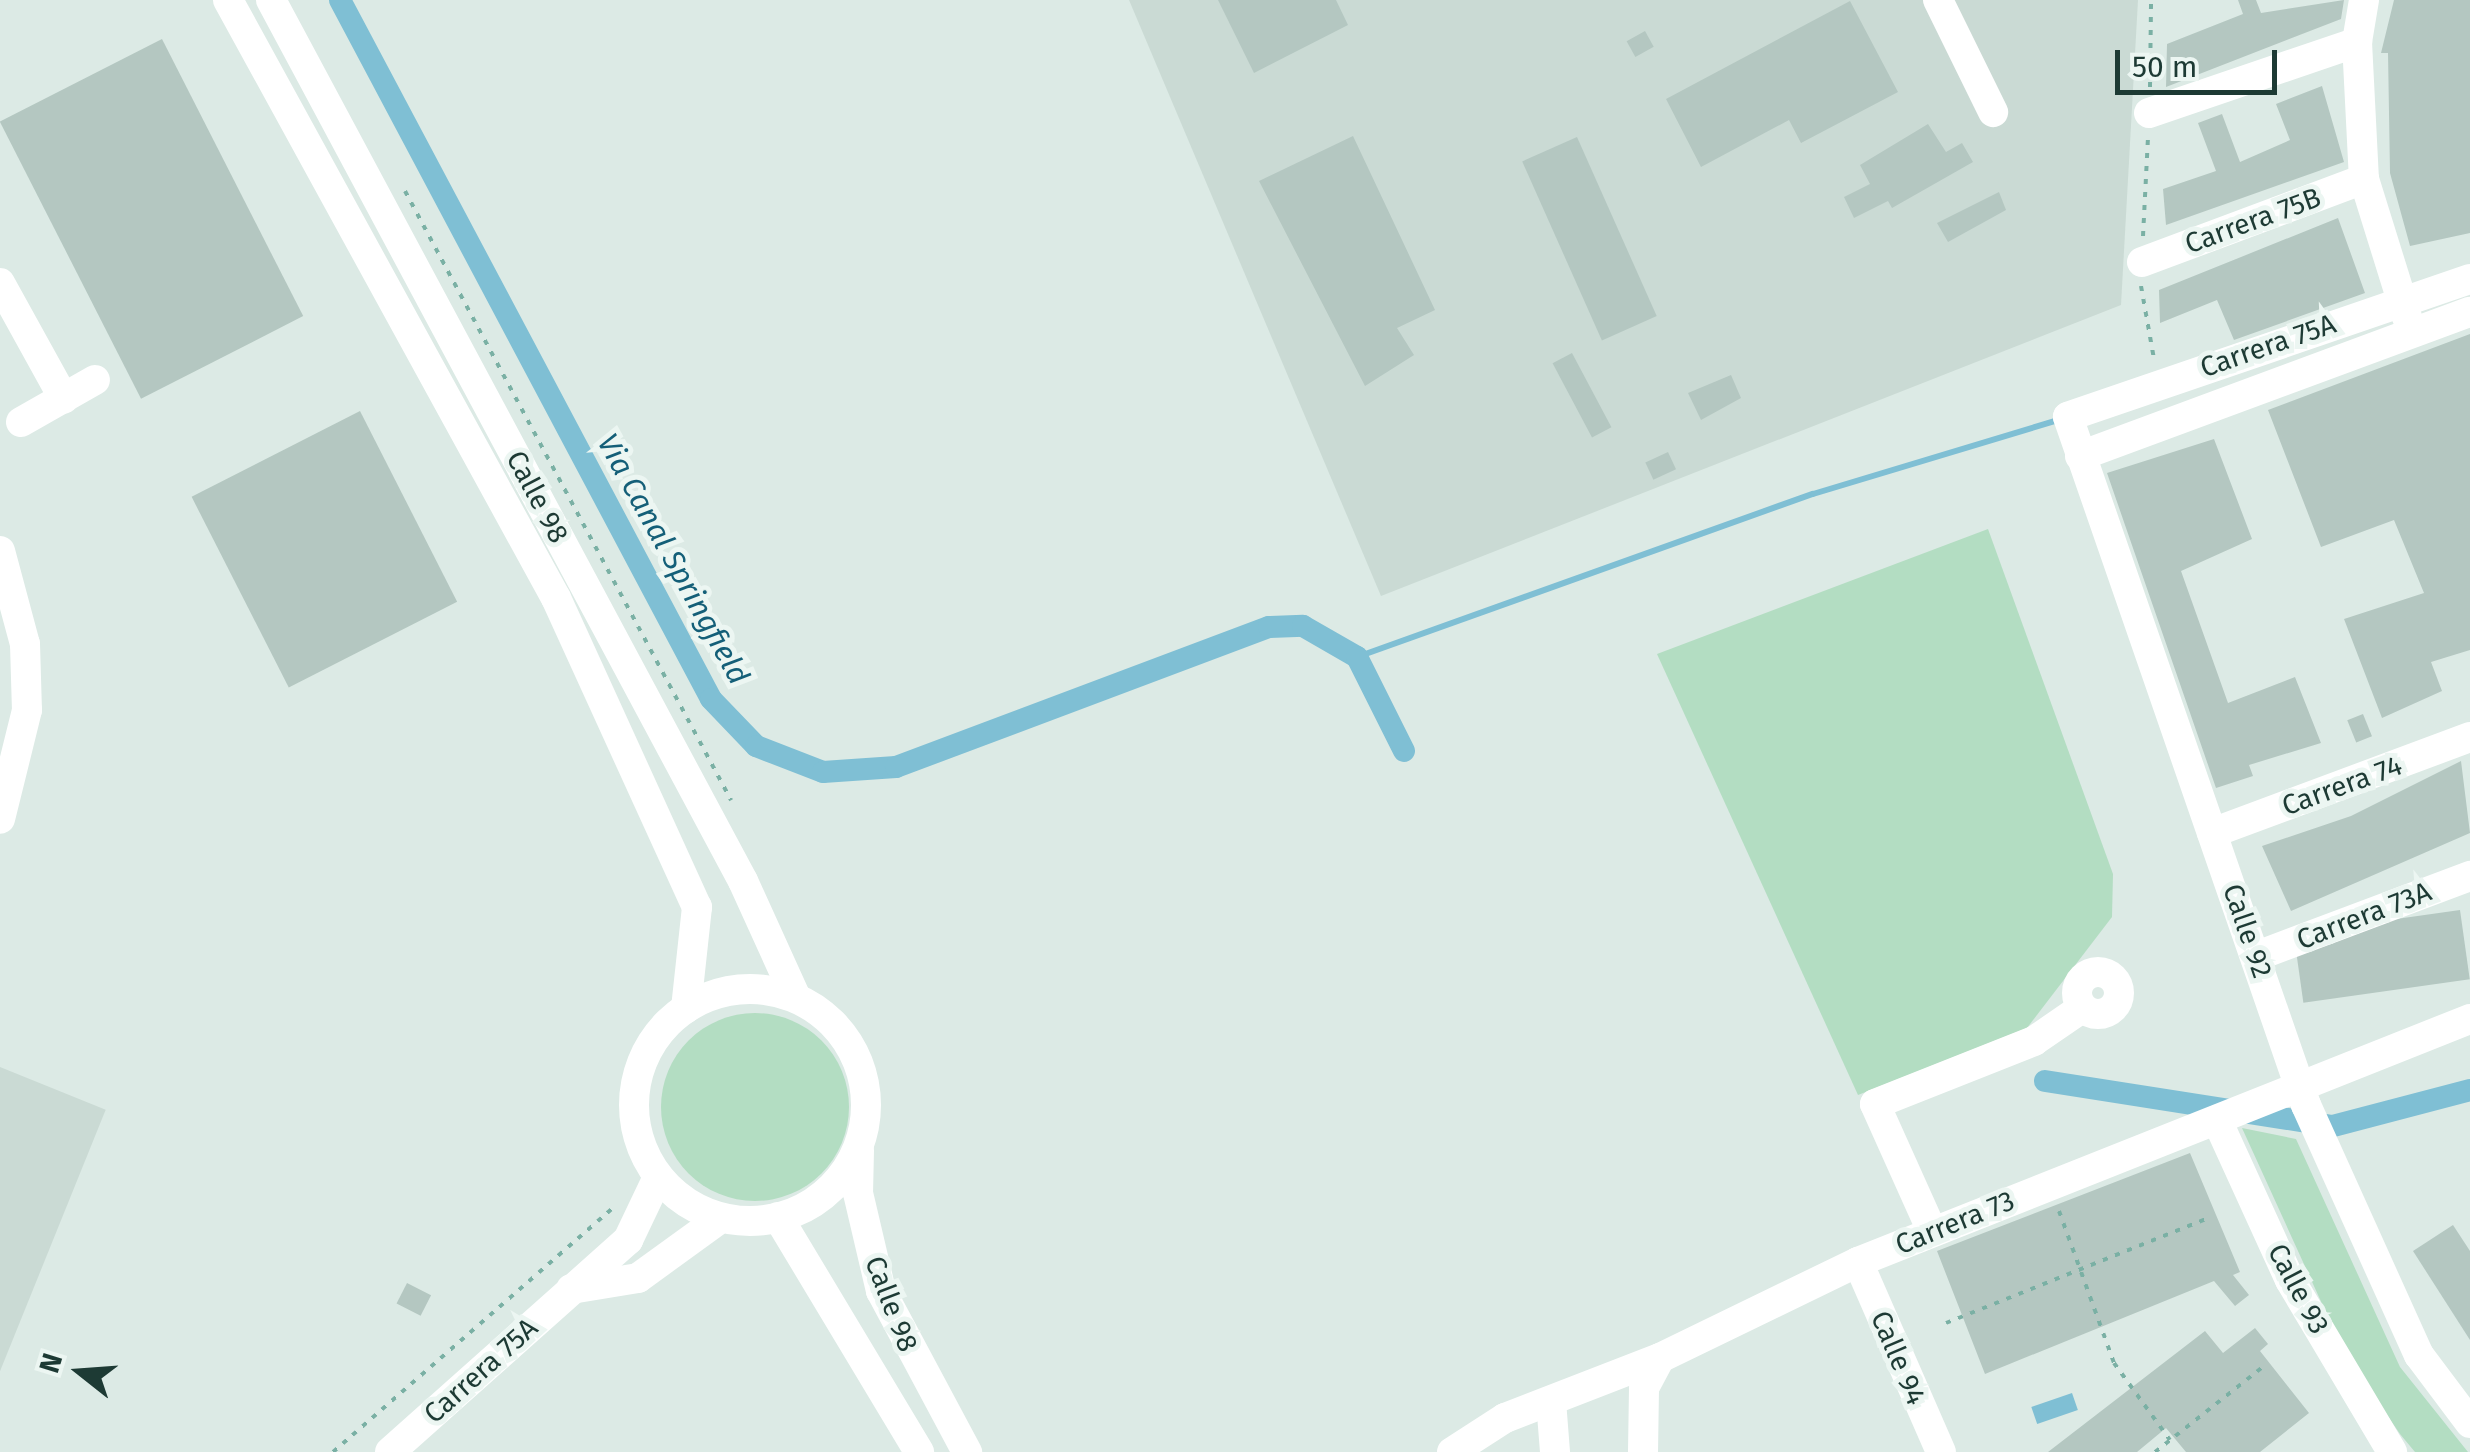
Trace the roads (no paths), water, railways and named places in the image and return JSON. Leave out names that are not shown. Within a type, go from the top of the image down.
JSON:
[{"type":"street","name":"Calle 98","points":[[228,0],[556,598],[697,907],[686,1008]]},
{"type":"street","name":"Calle 98","points":[[271,0],[743,881],[796,998]]},
{"type":"street","points":[[1938,0],[1993,112]]},
{"type":"street","points":[[2364,0],[2357,42],[2364,179],[2411,334]]},
{"type":"street","points":[[2149,113],[2357,42]]},
{"type":"street","name":"Carrera 75B","points":[[2142,262],[2364,179]]},
{"type":"street","name":"Carrera 75A","points":[[2068,417],[2470,279]]},
{"type":"street","points":[[0,284],[10,324],[64,399]]},
{"type":"street","name":"Carrera 75A","points":[[2080,456],[2470,312]]},
{"type":"street","points":[[21,422],[95,380]]},
{"type":"street","name":"Calle 92","points":[[2068,417],[2302,1095],[2419,1355],[2470,1423]]},
{"type":"street","points":[[0,552],[25,644],[27,710],[0,819]]},
{"type":"street","name":"Carrera 74","points":[[2212,833],[2470,737]]},
{"type":"street","name":"Carrera 73A","points":[[2257,956],[2470,876]]},
{"type":"street","points":[[740,989],[796,998],[841,1033],[859,1066],[859,1142],[828,1190],[778,1217],[721,1218],[658,1177],[640,1143],[636,1086],[648,1050],[686,1008],[740,989]]},
{"type":"street","points":[[1932,1231],[1875,1104],[2034,1041],[2082,1008]]},
{"type":"street","name":"Carrera 73","points":[[1452,1452],[1551,1401],[1660,1358],[1858,1262],[2230,1115],[2302,1095],[2470,1019]]},
{"type":"street","name":"Calle 93","points":[[2230,1115],[2290,1280],[2376,1447]]},
{"type":"street","name":"Calle 98","points":[[859,1142],[858,1193],[880,1292],[967,1452]]},
{"type":"street","name":"Carrera 75A","points":[[390,1452],[641,1224],[658,1177]]},
{"type":"street","name":"Calle 98","points":[[778,1217],[919,1452]]},
{"type":"street","points":[[571,1290],[638,1278],[721,1218]]},
{"type":"street","name":"Calle 94","points":[[1858,1262],[1942,1452]]},
{"type":"street","points":[[1644,1452],[1644,1388],[1660,1358]]},
{"type":"street","points":[[1551,1401],[1555,1452]]},
{"type":"water","points":[[2072,1393],[2078,1410],[2037,1424],[2031,1407]]},
{"type":"waterway","name":"Via Canal Springfield","points":[[340,0],[711,699],[756,746],[823,772],[896,767],[1269,627],[1303,626],[1357,657],[1404,751]]},
{"type":"waterway","points":[[1357,657],[1813,494],[2062,419]]},
{"type":"waterway","name":"Via Canal Springfield","points":[[2045,1081],[2333,1126],[2470,1090]]}]
